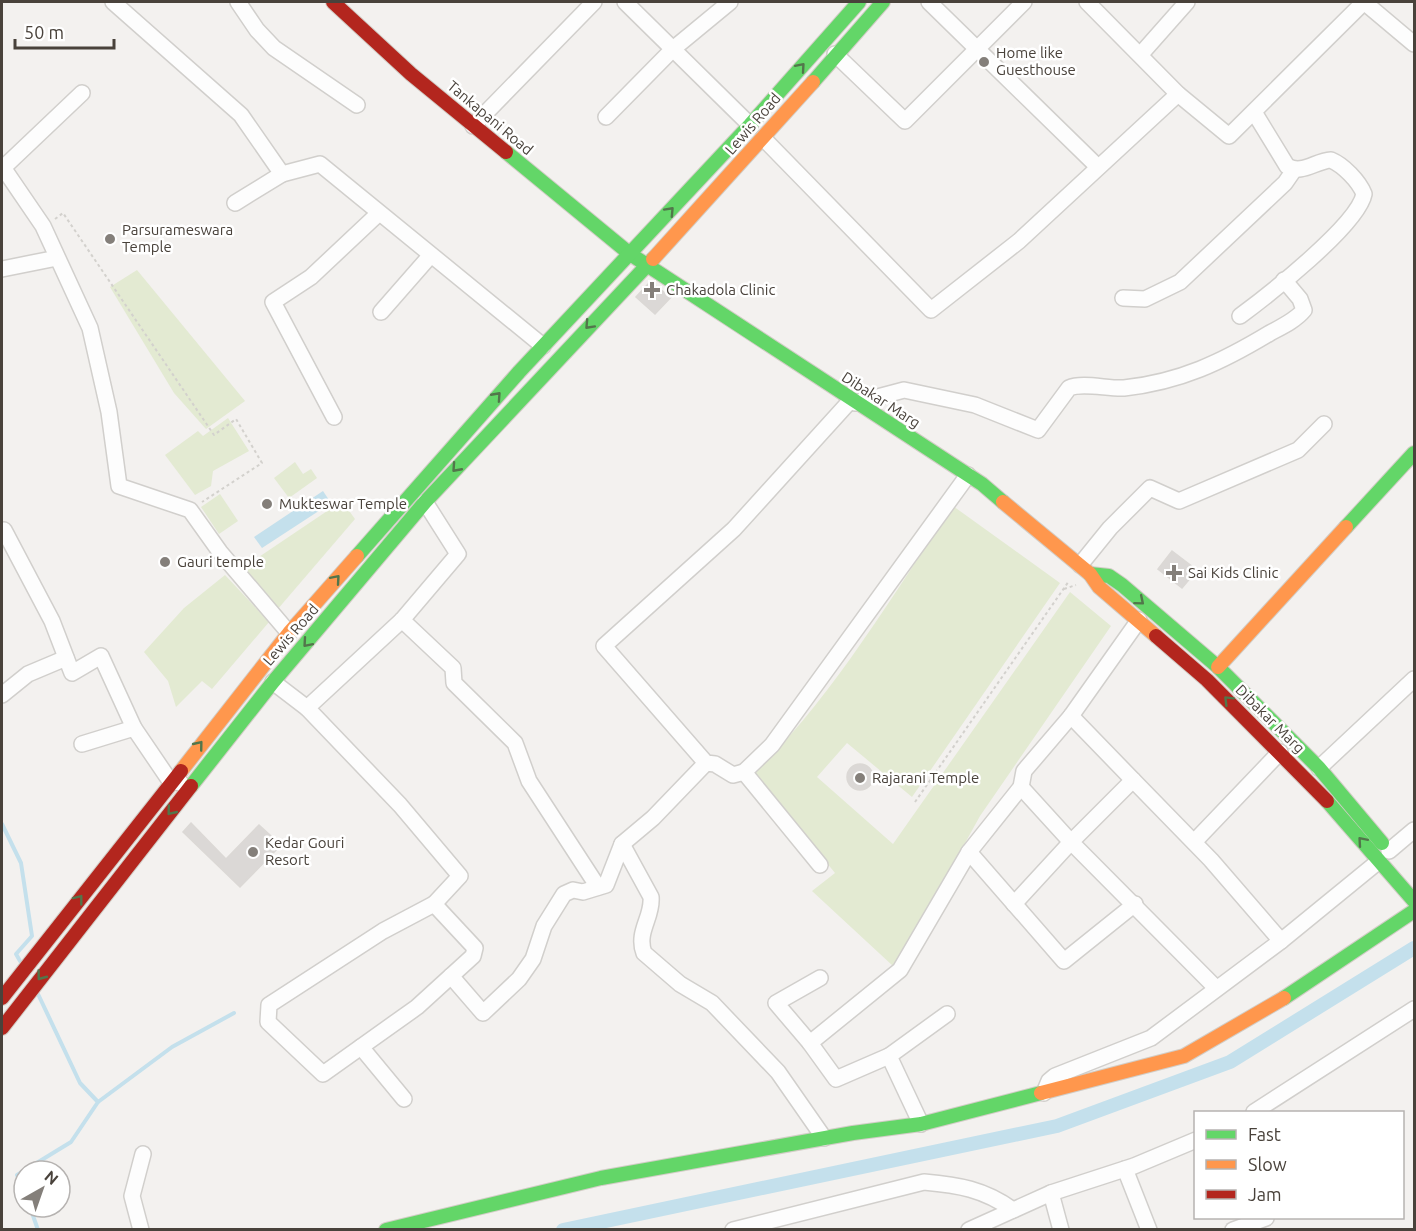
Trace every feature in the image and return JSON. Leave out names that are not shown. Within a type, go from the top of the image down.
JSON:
[{"type":"main road","name":"Lewis Road","points":[[2,998],[170,781],[289,633],[543,346],[750,125],[858,2]]},
{"type":"main road","name":"Lewis Road","points":[[2,1028],[273,682],[425,502],[646,264],[719,189],[835,54],[883,2]]},
{"type":"main road","name":"Tankapani Road","points":[[337,3],[473,126],[630,254],[646,264]]},
{"type":"main road","name":"Dibakar Marg","points":[[646,264],[853,402],[968,475],[1207,680],[1384,856],[1414,880]]},
{"type":"main road","points":[[1218,667],[1412,460]]},
{"type":"main road","name":"Dibakar Marg","points":[[1082,573],[1109,576],[1218,667],[1319,768],[1414,901]]},
{"type":"main road","points":[[386,1230],[601,1178],[824,1138],[921,1124],[1184,1056],[1300,988],[1414,911]]},
{"type":"street","points":[[113,2],[241,116],[282,174]]},
{"type":"street","points":[[238,2],[257,30],[274,48],[357,105]]},
{"type":"street","points":[[473,126],[594,2]]},
{"type":"street","points":[[625,2],[750,125]]},
{"type":"street","points":[[606,117],[673,49],[730,2]]},
{"type":"street","points":[[929,2],[1098,166]]},
{"type":"street","points":[[835,54],[905,121],[1024,2]]},
{"type":"street","points":[[1087,2],[1141,54],[1178,94],[1229,136],[1364,2],[1414,44]]},
{"type":"street","points":[[1141,54],[1187,2]]},
{"type":"street","points":[[82,93],[2,167],[43,226],[82,304],[90,328],[109,412],[119,486],[190,510],[220,552],[289,633]]},
{"type":"street","points":[[762,138],[932,310],[1019,241],[1178,94]]},
{"type":"street","points":[[1254,112],[1279,157],[1294,170]]},
{"type":"street","points":[[1123,298],[1145,299],[1180,282],[1285,183],[1294,170],[1330,160],[1338,163],[1362,188],[1364,194],[1358,207],[1332,238],[1240,316]]},
{"type":"street","points":[[235,203],[282,174],[320,164],[378,214],[543,346]]},
{"type":"street","points":[[334,417],[273,302],[311,277],[378,214]]},
{"type":"street","points":[[381,312],[430,256]]},
{"type":"street","points":[[2,270],[57,258]]},
{"type":"street","points":[[968,475],[772,745],[744,772],[733,775],[715,764],[706,763],[604,646],[734,529],[853,402],[904,390],[975,405],[1038,430],[1069,388],[1076,385],[1117,388],[1159,384],[1233,355],[1286,324],[1304,310],[1300,299],[1284,280]]},
{"type":"street","points":[[1082,573],[1110,528],[1150,488],[1179,501],[1298,450],[1324,424]]},
{"type":"street","points":[[307,708],[402,620],[458,554],[425,502]]},
{"type":"street","points":[[4,530],[52,621],[72,672],[101,656],[134,728],[170,781],[192,785]]},
{"type":"street","points":[[402,620],[453,668],[454,683],[515,743],[529,781],[598,887]]},
{"type":"street","points":[[810,1043],[900,970],[969,852],[1021,787],[1024,771],[1071,716],[1139,620]]},
{"type":"street","points":[[2,695],[28,674],[66,658]]},
{"type":"street","points":[[1319,768],[1414,679]]},
{"type":"street","points":[[273,682],[307,708],[400,806],[460,876],[434,903],[383,931],[269,1005],[268,1022],[323,1074],[417,1007],[473,956],[475,948],[434,903]]},
{"type":"street","points":[[1071,716],[1194,842],[1281,941]]},
{"type":"street","points":[[82,744],[134,728]]},
{"type":"street","points":[[1194,842],[1280,752]]},
{"type":"street","points":[[451,976],[483,1013],[519,979],[533,959],[544,926],[564,894],[573,890],[583,892],[606,885],[622,844],[653,818],[706,763]]},
{"type":"street","points":[[744,772],[820,865]]},
{"type":"street","points":[[1014,904],[1071,842],[1133,780]]},
{"type":"street","points":[[1021,787],[1071,842],[1216,988]]},
{"type":"street","points":[[1044,1093],[1051,1078],[1151,1038],[1281,941],[1414,830]]},
{"type":"street","points":[[622,844],[651,897],[652,904],[642,932],[644,953],[680,984],[712,1003],[778,1072],[824,1138]]},
{"type":"street","points":[[969,852],[1064,961],[1135,904]]},
{"type":"street","points":[[820,978],[776,1004],[810,1043],[836,1079],[888,1056],[947,1014]]},
{"type":"street","points":[[1257,1111],[1414,1010]]},
{"type":"street","points":[[361,1047],[404,1099]]},
{"type":"street","points":[[888,1056],[921,1124]]},
{"type":"street","points":[[969,1230],[1051,1192],[1125,1169],[1194,1141]]},
{"type":"street","points":[[141,1230],[132,1196],[143,1154]]},
{"type":"street","points":[[1125,1169],[1149,1230]]},
{"type":"street","points":[[733,1230],[924,1182],[953,1184],[992,1195],[1012,1210]]},
{"type":"street","points":[[1051,1192],[1061,1230]]},
{"type":"street","points":[[1233,1230],[1265,1219]]},
{"type":"path","points":[[43,226],[63,213],[214,435],[236,419],[262,463],[190,510]]},
{"type":"path","points":[[1064,589],[1076,586],[1082,573]]},
{"type":"path","points":[[915,802],[1069,581]]},
{"type":"green space","points":[[137,270],[245,401],[206,429],[174,393],[110,287]]},
{"type":"green space","points":[[228,418],[249,451],[213,471],[211,486],[195,495],[165,455],[198,431],[203,436]]},
{"type":"green space","points":[[295,462],[303,474],[311,469],[317,478],[289,498],[274,478]]},
{"type":"green space","points":[[220,494],[238,521],[219,534],[201,507]]},
{"type":"green space","points":[[342,501],[355,519],[277,610],[244,567]]},
{"type":"green space","points":[[953,506],[1060,583],[912,797],[847,743],[817,777],[893,844],[1070,592],[1111,626],[980,816],[913,937],[893,966],[812,891],[835,873],[754,773],[809,713],[835,679]]},
{"type":"green space","points":[[225,575],[269,622],[212,689],[202,681],[176,707],[168,681],[144,652],[184,608]]},
{"type":"water","points":[[323,491],[331,503],[262,548],[254,537]]},
{"type":"building","points":[[650,282],[671,297],[655,314],[636,297]]},
{"type":"building","points":[[1172,551],[1197,570],[1182,588],[1158,569]]},
{"type":"building","name":"Rajarani Temple","points":[[860,764],[869,768],[873,777],[869,786],[860,790],[851,786],[847,777],[851,768]]},
{"type":"building","name":"Kedar Gouri Resort","points":[[191,823],[226,859],[259,825],[281,845],[240,887],[183,832]]},
{"type":"waterway","points":[[2,824],[21,863],[32,936],[16,954],[20,961]]},
{"type":"waterway","points":[[563,1230],[1057,1126],[1230,1062],[1414,948]]},
{"type":"waterway","points":[[38,994],[80,1083],[98,1102],[71,1142],[43,1159]]},
{"type":"waterway","points":[[98,1102],[172,1047],[234,1013]]},
{"type":"waterway","points":[[34,1219],[38,1230]]},
{"type":"traffic: fast","points":[[357,556],[519,372],[750,125],[859,2]]},
{"type":"traffic: fast","points":[[813,82],[883,2]]},
{"type":"traffic: fast","points":[[506,152],[630,254],[982,484],[1003,502]]},
{"type":"traffic: fast","points":[[191,786],[273,682],[425,502],[653,259]]},
{"type":"traffic: fast","points":[[1346,527],[1414,453]]},
{"type":"traffic: fast","points":[[1090,574],[1109,576],[1122,585],[1218,667],[1319,768],[1382,843]]},
{"type":"traffic: fast","points":[[1327,801],[1414,901]]},
{"type":"traffic: fast","points":[[1284,998],[1414,911]]},
{"type":"traffic: fast","points":[[386,1230],[601,1178],[853,1133],[921,1124],[1041,1093]]},
{"type":"traffic: slow","points":[[653,259],[813,82]]},
{"type":"traffic: slow","points":[[1003,502],[1090,574],[1099,587],[1156,636]]},
{"type":"traffic: slow","points":[[1218,667],[1346,527]]},
{"type":"traffic: slow","points":[[181,771],[289,633],[357,556]]},
{"type":"traffic: slow","points":[[1041,1093],[1184,1056],[1284,998]]},
{"type":"traffic: jam","points":[[333,2],[411,74],[506,152]]},
{"type":"traffic: jam","points":[[1156,636],[1207,680],[1327,801]]},
{"type":"traffic: jam","points":[[2,998],[181,771]]},
{"type":"traffic: jam","points":[[2,1028],[191,786]]},
{"type":"place","name":"Home like Guesthouse","points":[[984,62]]},
{"type":"place","name":"Parsurameswara Temple","points":[[110,239]]},
{"type":"place","name":"Chakadola Clinic","points":[[652,290]]},
{"type":"place","name":"Mukteswar Temple","points":[[267,504]]},
{"type":"place","name":"Gauri temple","points":[[165,562]]},
{"type":"place","name":"Sai Kids Clinic","points":[[1174,573]]},
{"type":"place","name":"Rajarani Temple","points":[[860,778]]},
{"type":"place","name":"Kedar Gouri Resort","points":[[253,852]]}]
